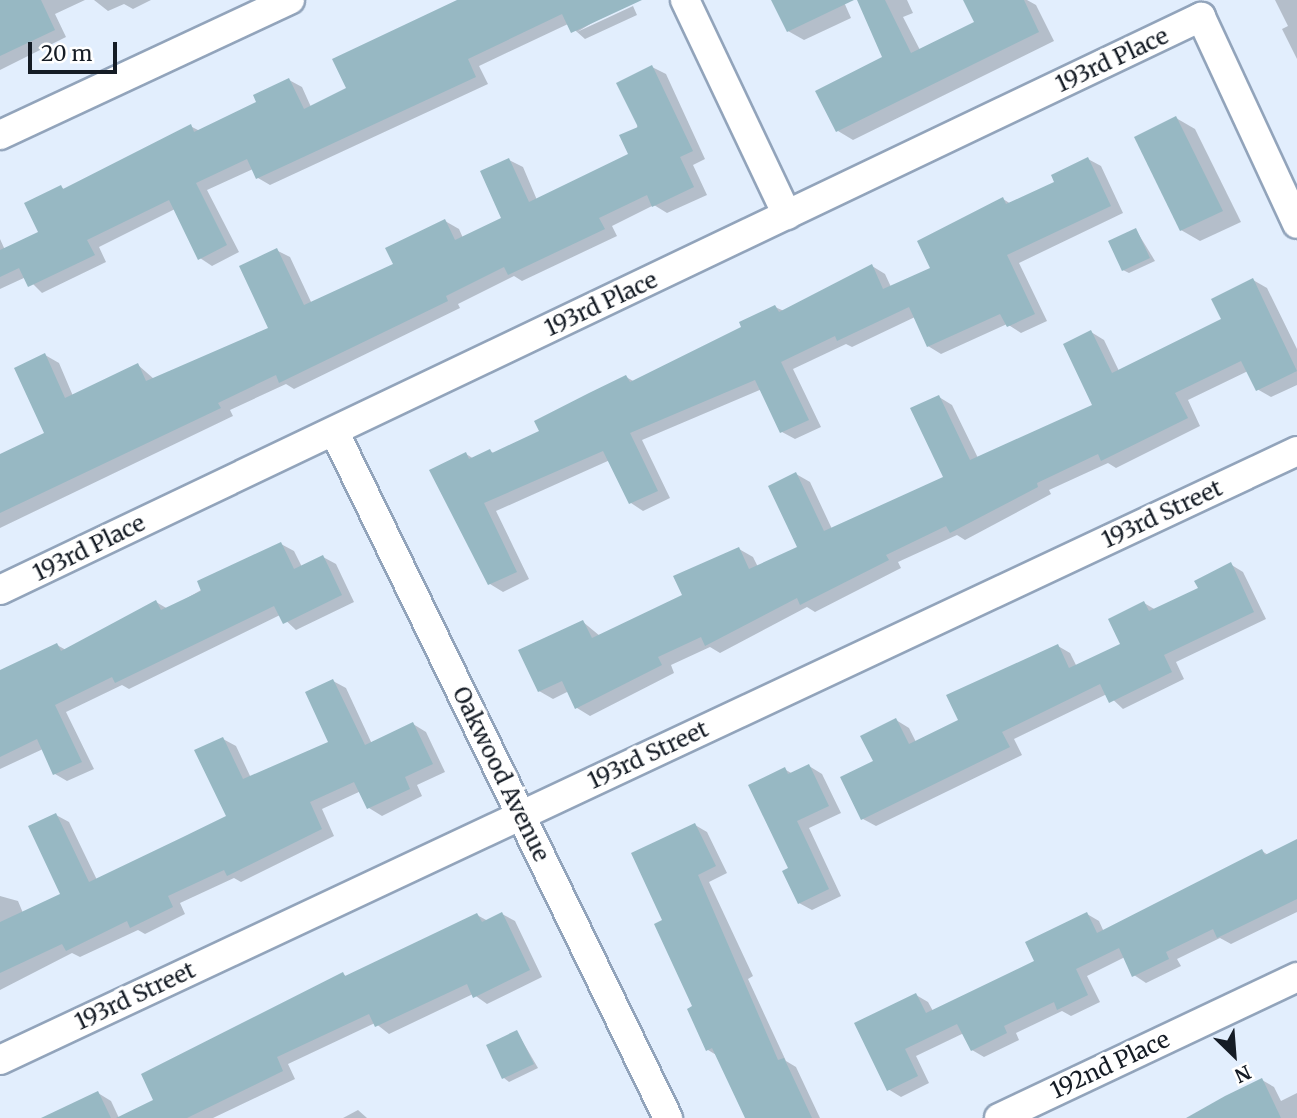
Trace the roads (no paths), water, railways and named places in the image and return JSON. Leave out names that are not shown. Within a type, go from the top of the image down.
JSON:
[{"type":"street","points":[[0,135],[290,0]]},
{"type":"street","points":[[685,0],[787,215]]},
{"type":"street","name":"193rd Place","points":[[0,590],[1201,18],[1297,224]]},
{"type":"street","name":"Oakwood Avenue","points":[[334,431],[668,1118]]},
{"type":"street","name":"193rd Street","points":[[0,1060],[1297,451]]},
{"type":"street","name":"192nd Place","points":[[999,1118],[1297,977]]}]
